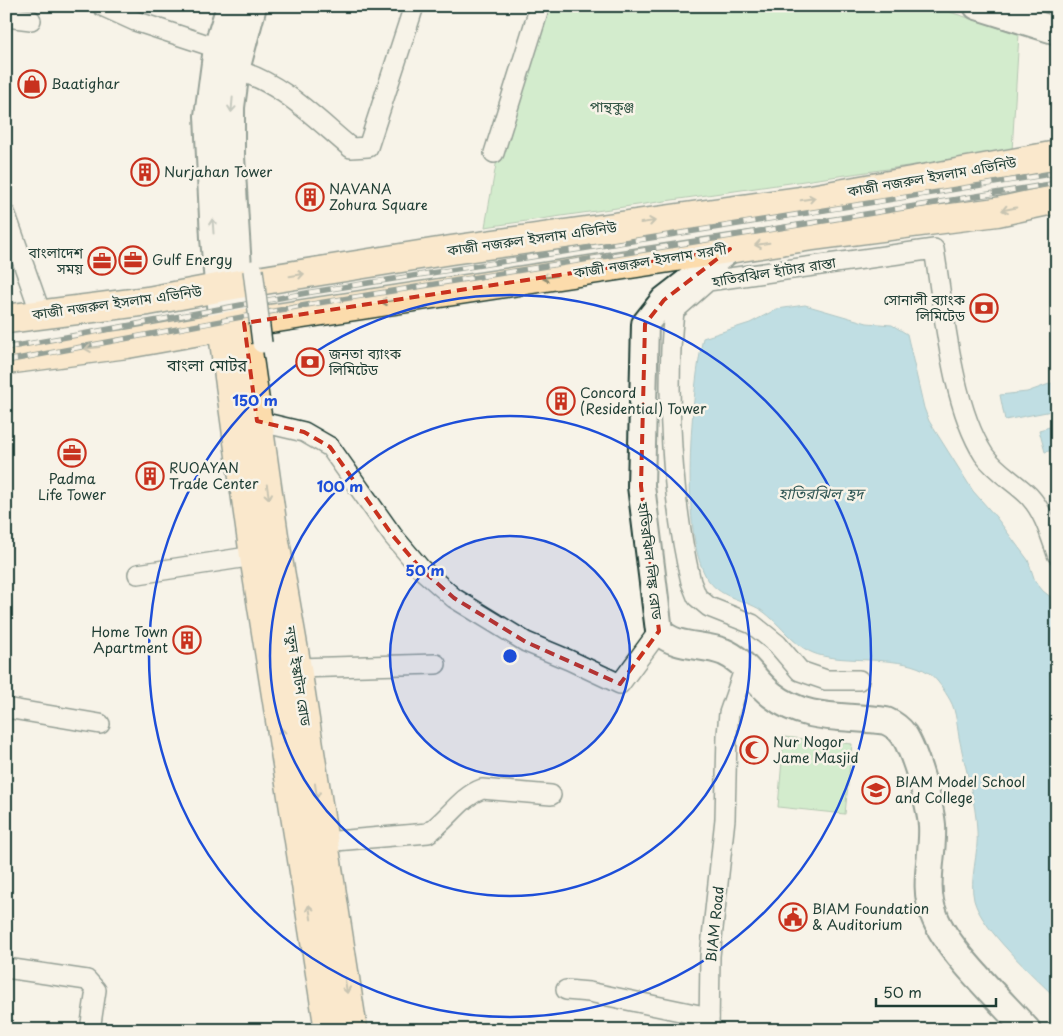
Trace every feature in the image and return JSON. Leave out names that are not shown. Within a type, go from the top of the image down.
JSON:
[{"type":"main road","name":"কাজী নজরুল ইসলাম এভিনিউ","points":[[6,319],[148,302],[237,281],[800,201],[1057,154]]},
{"type":"main road","name":"কাজী নজরুল ইসলাম সরণী","points":[[240,339],[730,249],[997,212],[1057,199]]},
{"type":"main road","points":[[127,344],[150,346],[195,339],[208,346],[214,353],[231,433],[238,450]]},
{"type":"main road","points":[[6,360],[127,344],[240,339]]},
{"type":"main road","name":"নতুন ইস্কাটন রোড","points":[[240,339],[257,420],[260,544],[297,668],[299,760],[324,842],[329,1030]]},
{"type":"main road","name":"নতুন ইস্কাটন রোড","points":[[240,339],[238,450],[260,544],[299,760],[328,946],[353,1030]]},
{"type":"street","points":[[102,6],[135,21],[217,48]]},
{"type":"street","points":[[230,6],[217,48],[210,85],[208,116],[237,281]]},
{"type":"street","points":[[240,339],[231,157],[231,107],[236,70],[253,6]]},
{"type":"street","points":[[236,70],[253,75],[294,100],[351,148],[368,147],[414,6]]},
{"type":"street","points":[[494,153],[540,6]]},
{"type":"street","points":[[977,6],[1057,31]]},
{"type":"street","points":[[6,17],[31,20]]},
{"type":"street","points":[[6,215],[41,314]]},
{"type":"street","name":"হাতিরঝিল লিঙ্ক রোড","points":[[730,249],[664,300],[646,324],[641,486],[659,631],[672,641],[725,652],[752,675],[772,696],[798,711],[814,716],[886,721],[895,725],[903,734],[916,765],[932,823],[928,878],[934,916],[956,950],[1027,1030]]},
{"type":"street","name":"হাতিরঝিল হাঁটার রাস্তা","points":[[859,680],[826,680],[800,671],[777,644],[758,629],[736,616],[709,607],[697,597],[691,582],[675,480],[670,344],[674,311],[708,281],[934,249],[958,393],[984,455],[1005,478],[1029,496],[1040,512],[1057,554]]},
{"type":"street","points":[[257,420],[304,432],[330,447],[393,536],[421,569],[454,598],[526,642],[620,684],[659,631]]},
{"type":"street","points":[[138,574],[260,544]]},
{"type":"street","points":[[297,668],[436,664]]},
{"type":"street","name":"BIAM Road","points":[[709,1024],[710,956],[725,819],[727,735],[734,698],[752,675]]},
{"type":"street","points":[[6,708],[100,724]]},
{"type":"street","points":[[324,842],[428,833],[436,828],[473,792],[482,788],[551,795]]},
{"type":"street","points":[[6,968],[87,980],[96,990],[90,1030]]},
{"type":"street","points":[[566,990],[589,992],[709,1024]]},
{"type":"highlighted area","points":[[730,249],[664,300],[645,324],[641,486],[659,631],[620,684],[526,642],[454,598],[421,569],[393,536],[330,447],[304,432],[257,421],[244,323]]},
{"type":"green space","name":"পান্থকুঞ্জ","points":[[534,6],[931,6],[1019,34],[1012,151],[485,227],[505,114]]},
{"type":"green space","points":[[784,737],[852,744],[845,814],[778,807]]},
{"type":"water","name":"হাতিরঝিল হ্রদ","points":[[805,305],[867,323],[892,325],[907,334],[924,408],[929,421],[973,491],[996,517],[1028,560],[1035,581],[1043,591],[1057,602],[1057,999],[1023,966],[987,925],[974,900],[973,884],[977,840],[975,809],[954,710],[938,682],[929,673],[918,667],[878,660],[835,658],[813,653],[796,643],[761,610],[720,592],[709,581],[699,561],[693,533],[690,462],[695,391],[703,338],[750,323],[777,309]]},
{"type":"water","points":[[1052,383],[1055,386],[1057,410],[1005,420],[1000,395],[1027,392]]},
{"type":"water","points":[[1057,425],[1057,449],[1045,452],[1039,430]]},
{"type":"railway","points":[[6,348],[312,292],[1057,173]]},
{"type":"railway","points":[[6,361],[312,304],[1057,183]]},
{"type":"place","name":"Baatighar","points":[[32,84]]},
{"type":"place","name":"Nurjahan Tower","points":[[145,172]]},
{"type":"place","name":"NAVANA Zohura Square","points":[[310,197]]},
{"type":"place","name":"Gulf Energy","points":[[133,260]]},
{"type":"place","name":"বাংলাদেশ সময়","points":[[102,261]]},
{"type":"place","name":"সোনালী ব্যাংক লিমিটেড","points":[[984,308]]},
{"type":"place","name":"জনতা ব্যাংক লিমিটেড","points":[[310,362]]},
{"type":"place","name":"Concord (Residential) Tower","points":[[561,401]]},
{"type":"place","name":"Padma Life Tower","points":[[72,453]]},
{"type":"place","name":"RUOAYAN Trade Center","points":[[150,476]]},
{"type":"place","name":"Home Town Apartment","points":[[187,640]]},
{"type":"place","name":"Nur Nogor Jame Masjid","points":[[754,750]]},
{"type":"place","name":"BIAM Model School and College","points":[[876,790]]},
{"type":"place","name":"BIAM Foundation & Auditorium","points":[[793,917]]},
{"type":"district","name":"বাংলা মোটর","points":[[207,365]]}]
